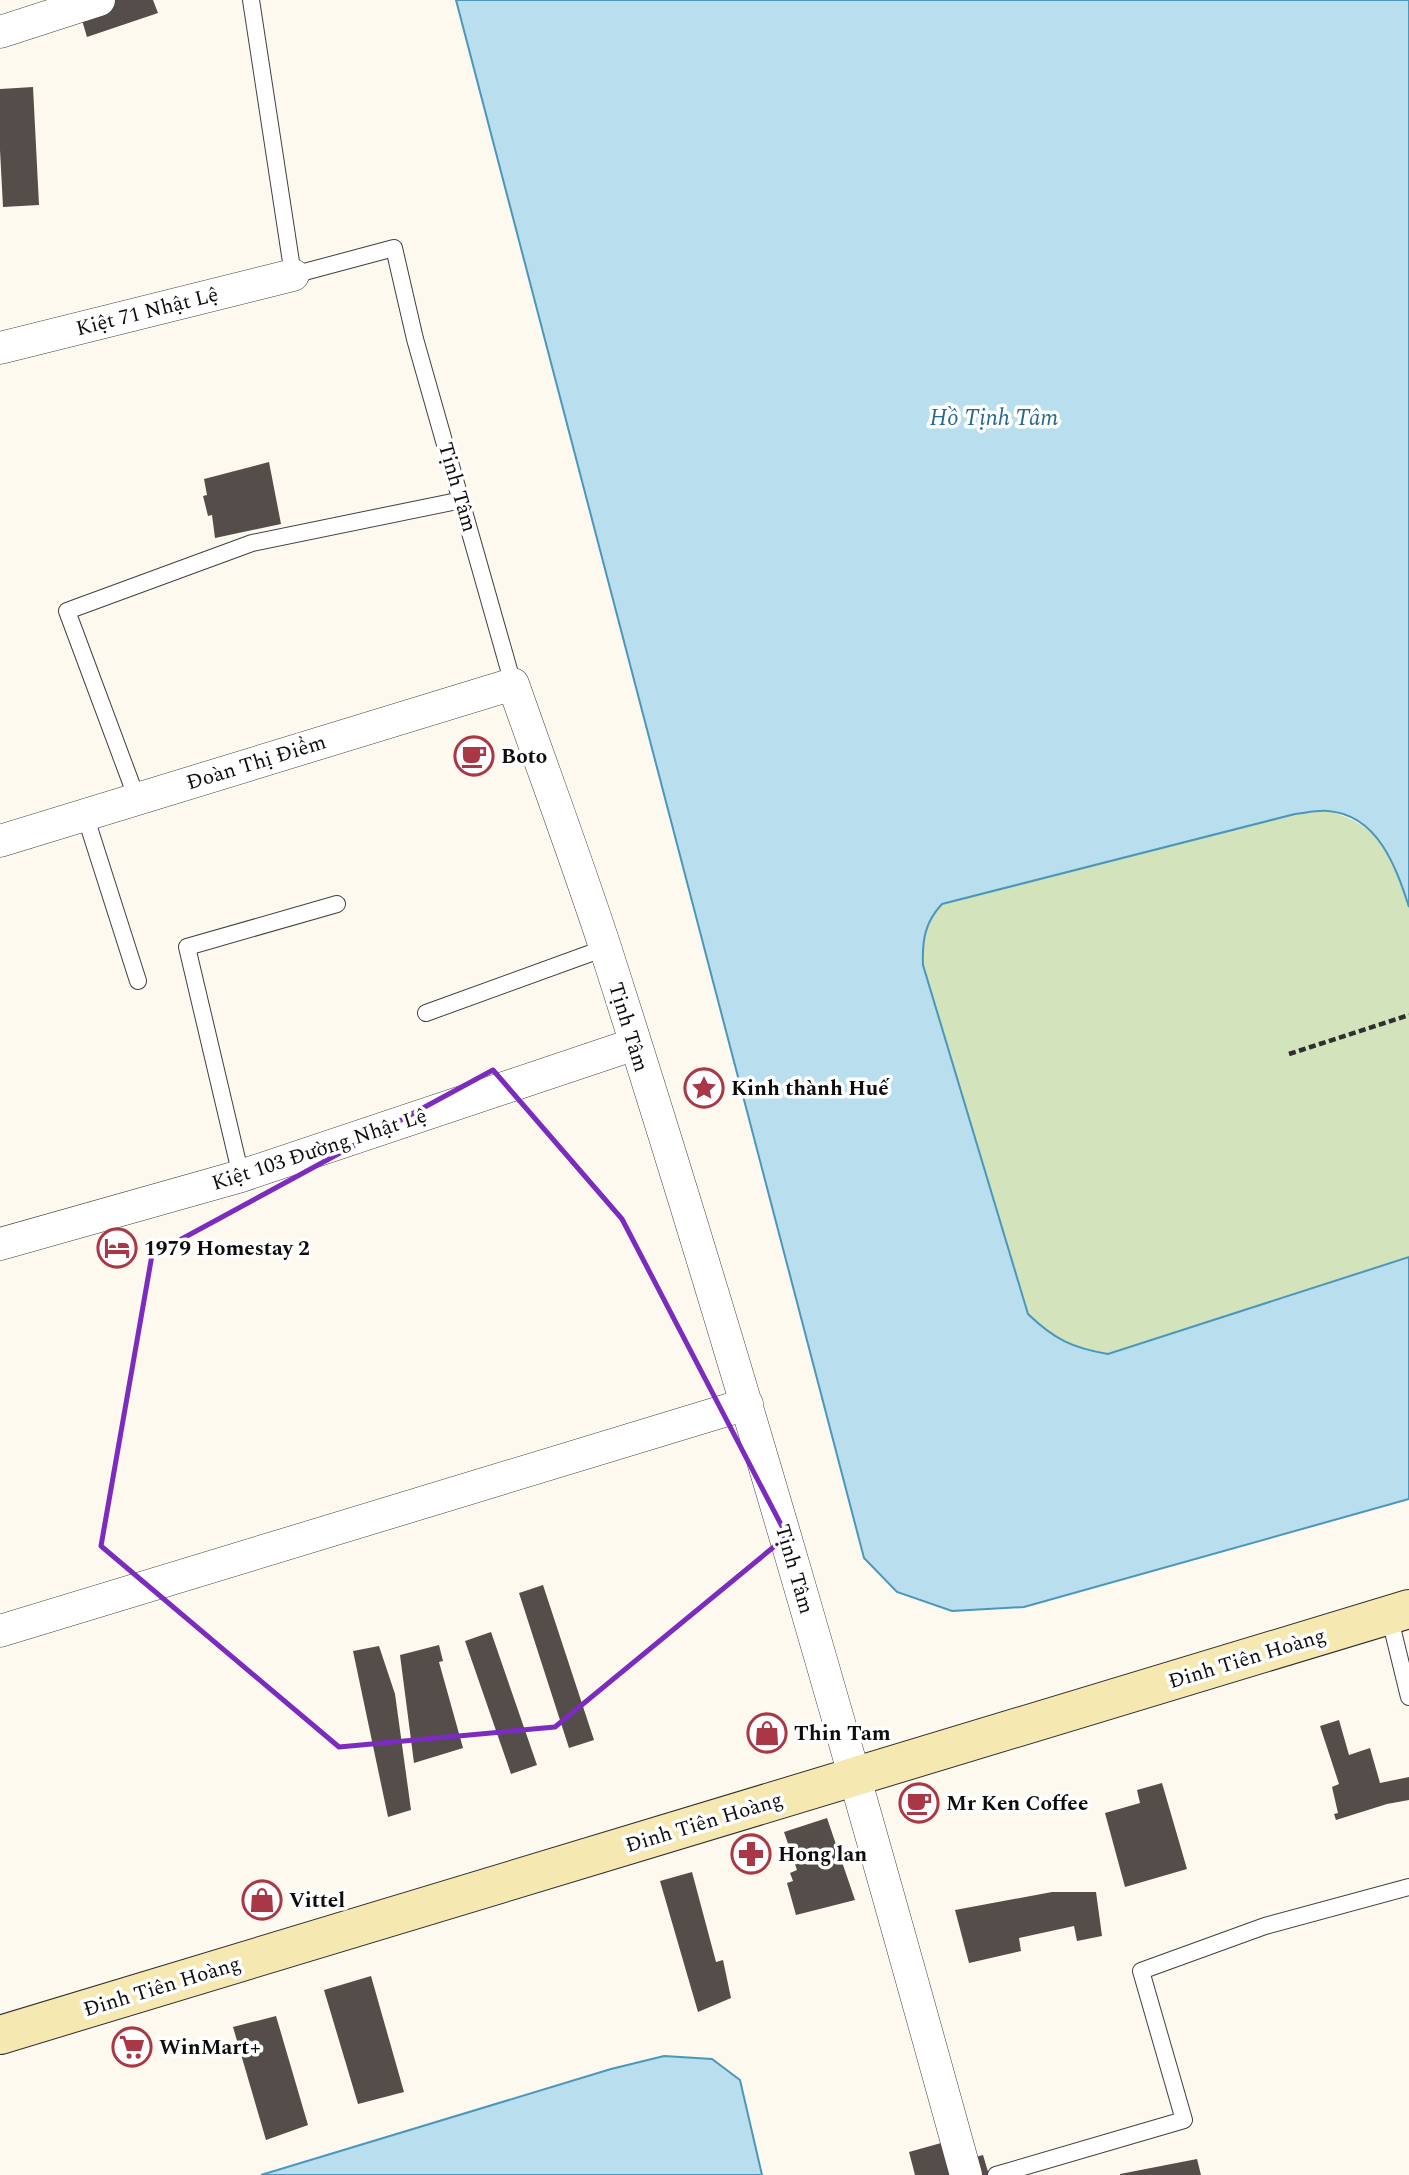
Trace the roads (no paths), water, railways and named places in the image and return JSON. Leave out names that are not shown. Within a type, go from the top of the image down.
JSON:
[{"type":"main road","name":"Đinh Tiên Hoàng","points":[[0,2035],[1399,1612]]},
{"type":"street","points":[[0,32],[99,0]]},
{"type":"street","name":"Kiệt 71 Nhật Lệ","points":[[0,348],[293,275]]},
{"type":"street","name":"Đoàn Thị Điểm","points":[[0,841],[513,684]]},
{"type":"street","name":"Tịnh Tâm","points":[[513,684],[605,948],[747,1404],[857,1777],[967,2175]]},
{"type":"street","name":"Kiệt 103 Đường Nhật Lệ","points":[[0,1244],[241,1176],[635,1044]]},
{"type":"street","points":[[0,1631],[747,1404]]},
{"type":"lane","points":[[251,0],[293,275]]},
{"type":"lane","name":"Tịnh Tâm","points":[[293,275],[394,248],[415,340],[513,684]]},
{"type":"lane","points":[[137,799],[67,611],[252,543],[462,500]]},
{"type":"lane","points":[[85,815],[138,981]]},
{"type":"lane","points":[[241,1176],[187,947],[337,904]]},
{"type":"lane","points":[[426,1013],[605,948]]},
{"type":"lane","points":[[1399,1612],[1409,1697]]},
{"type":"lane","points":[[996,2175],[1184,2120],[1141,1971],[1265,1926],[1409,1887]]},
{"type":"water","name":"Hồ Tịnh Tâm","points":[[456,0],[1409,0],[1409,907],[1391,860],[1372,833],[1360,822],[1345,815],[1315,811],[942,904],[928,925],[924,939],[923,965],[1028,1314],[1055,1336],[1084,1349],[1108,1354],[1409,1257],[1409,1499],[1024,1607],[952,1611],[897,1592],[864,1558]]},
{"type":"water","points":[[664,2056],[712,2059],[740,2080],[762,2175],[261,2175],[611,2069]]},
{"type":"place","name":"Boto","points":[[474,756]]},
{"type":"place","name":"Kinh thành Huế","points":[[704,1088]]},
{"type":"place","name":"1979 Homestay 2","points":[[117,1248]]},
{"type":"place","name":"Thin Tam","points":[[767,1733]]},
{"type":"place","name":"Mr Ken Coffee","points":[[919,1803]]},
{"type":"place","name":"Hong lan","points":[[751,1854]]},
{"type":"place","name":"Vittel","points":[[262,1900]]},
{"type":"place","name":"WinMart+","points":[[132,2047]]}]
